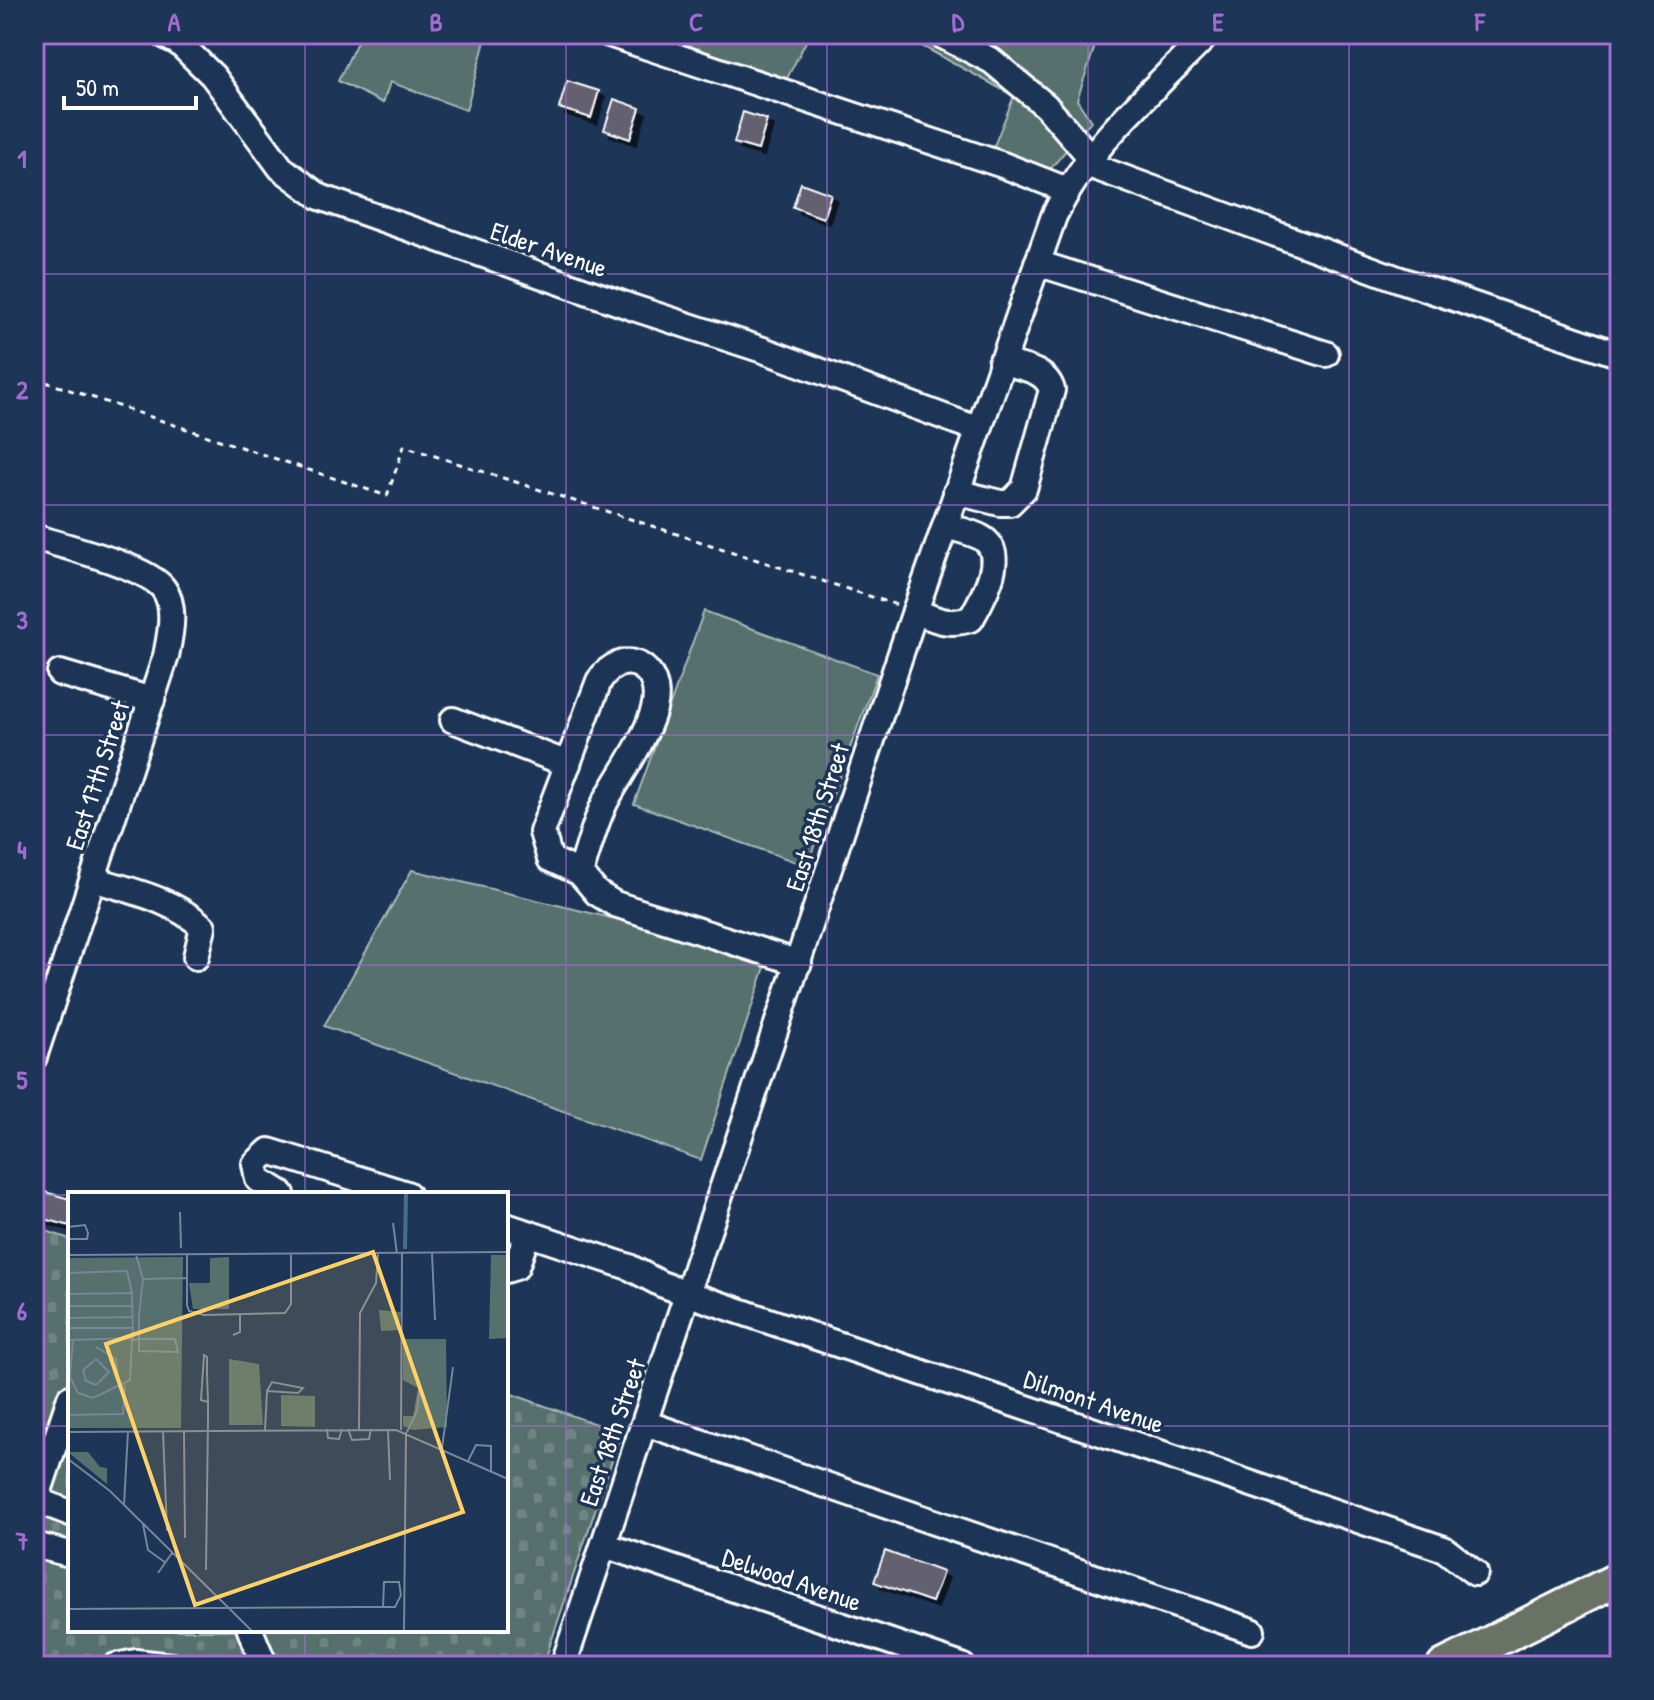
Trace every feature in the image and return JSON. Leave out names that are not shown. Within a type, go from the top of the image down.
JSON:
[{"type":"main road","points":[[1444,1666],[1620,1578]]},
{"type":"street","name":"Elder Avenue","points":[[162,34],[179,43],[213,76],[281,168],[320,197],[619,303],[763,350],[977,429]]},
{"type":"street","points":[[609,34],[1003,165],[1067,190]]},
{"type":"street","points":[[939,34],[992,61],[1046,106],[1089,161],[1398,279],[1620,355]]},
{"type":"street","name":"East 18th Street","points":[[563,1666],[915,611],[1054,216],[1067,190],[1089,161],[1208,34]]},
{"type":"street","points":[[1037,263],[1326,354]]},
{"type":"street","points":[[956,492],[1010,503],[1024,489],[1052,390],[1049,381],[1038,373],[1001,362]]},
{"type":"street","points":[[915,611],[952,624],[971,619],[995,563],[992,548],[983,538],[945,526]]},
{"type":"street","name":"East 17th Street","points":[[34,537],[135,569],[163,588],[173,619],[166,656],[34,1057]]},
{"type":"street","points":[[580,873],[608,796],[620,781],[655,707],[658,687],[645,669],[634,664],[617,662],[607,668],[599,681],[542,832],[550,859],[580,873],[597,893],[615,904],[799,963]]},
{"type":"street","points":[[60,673],[152,700]]},
{"type":"street","points":[[453,720],[568,764]]},
{"type":"street","points":[[93,879],[175,905],[190,915],[203,927],[196,957]]},
{"type":"street","points":[[279,1192],[258,1179],[255,1164],[269,1151],[401,1192]]},
{"type":"street","points":[[508,1269],[516,1267],[517,1230]]},
{"type":"street","name":"Dilmont Avenue","points":[[517,1230],[629,1267],[689,1294],[1444,1549],[1475,1573]]},
{"type":"street","points":[[68,1404],[35,1501],[68,1512]]},
{"type":"street","points":[[645,1423],[1252,1631]]},
{"type":"street","points":[[34,1545],[68,1554]]},
{"type":"street","name":"Delwood Avenue","points":[[604,1545],[962,1666]]},
{"type":"street","points":[[251,1632],[265,1666]]},
{"type":"street","points":[[116,1666],[136,1662],[171,1666]]},
{"type":"path","points":[[34,378],[387,496],[404,446],[915,611]]},
{"type":"green space","points":[[361,34],[487,34],[466,110],[390,82],[383,103],[338,81]]},
{"type":"green space","points":[[644,34],[810,34],[785,82]]},
{"type":"green space","points":[[900,34],[1099,34],[1077,100],[1091,121],[1046,174],[992,151],[1014,96]]},
{"type":"green space","points":[[704,611],[877,674],[807,866],[634,804]]},
{"type":"green space","points":[[412,870],[628,922],[765,967],[701,1160],[324,1026]]},
{"type":"green space","points":[[34,1227],[68,1238],[68,1632],[508,1632],[508,1393],[621,1433],[543,1666],[34,1666]]},
{"type":"building","points":[[567,81],[599,91],[591,118],[559,108]]},
{"type":"building","points":[[614,99],[640,108],[630,139],[604,130]]},
{"type":"building","points":[[743,112],[767,120],[758,150],[734,143]]},
{"type":"building","points":[[801,183],[831,194],[823,218],[793,207]]},
{"type":"building","points":[[34,1189],[68,1198],[68,1225],[34,1216]]},
{"type":"building","points":[[885,1551],[943,1572],[932,1602],[874,1582]]}]
